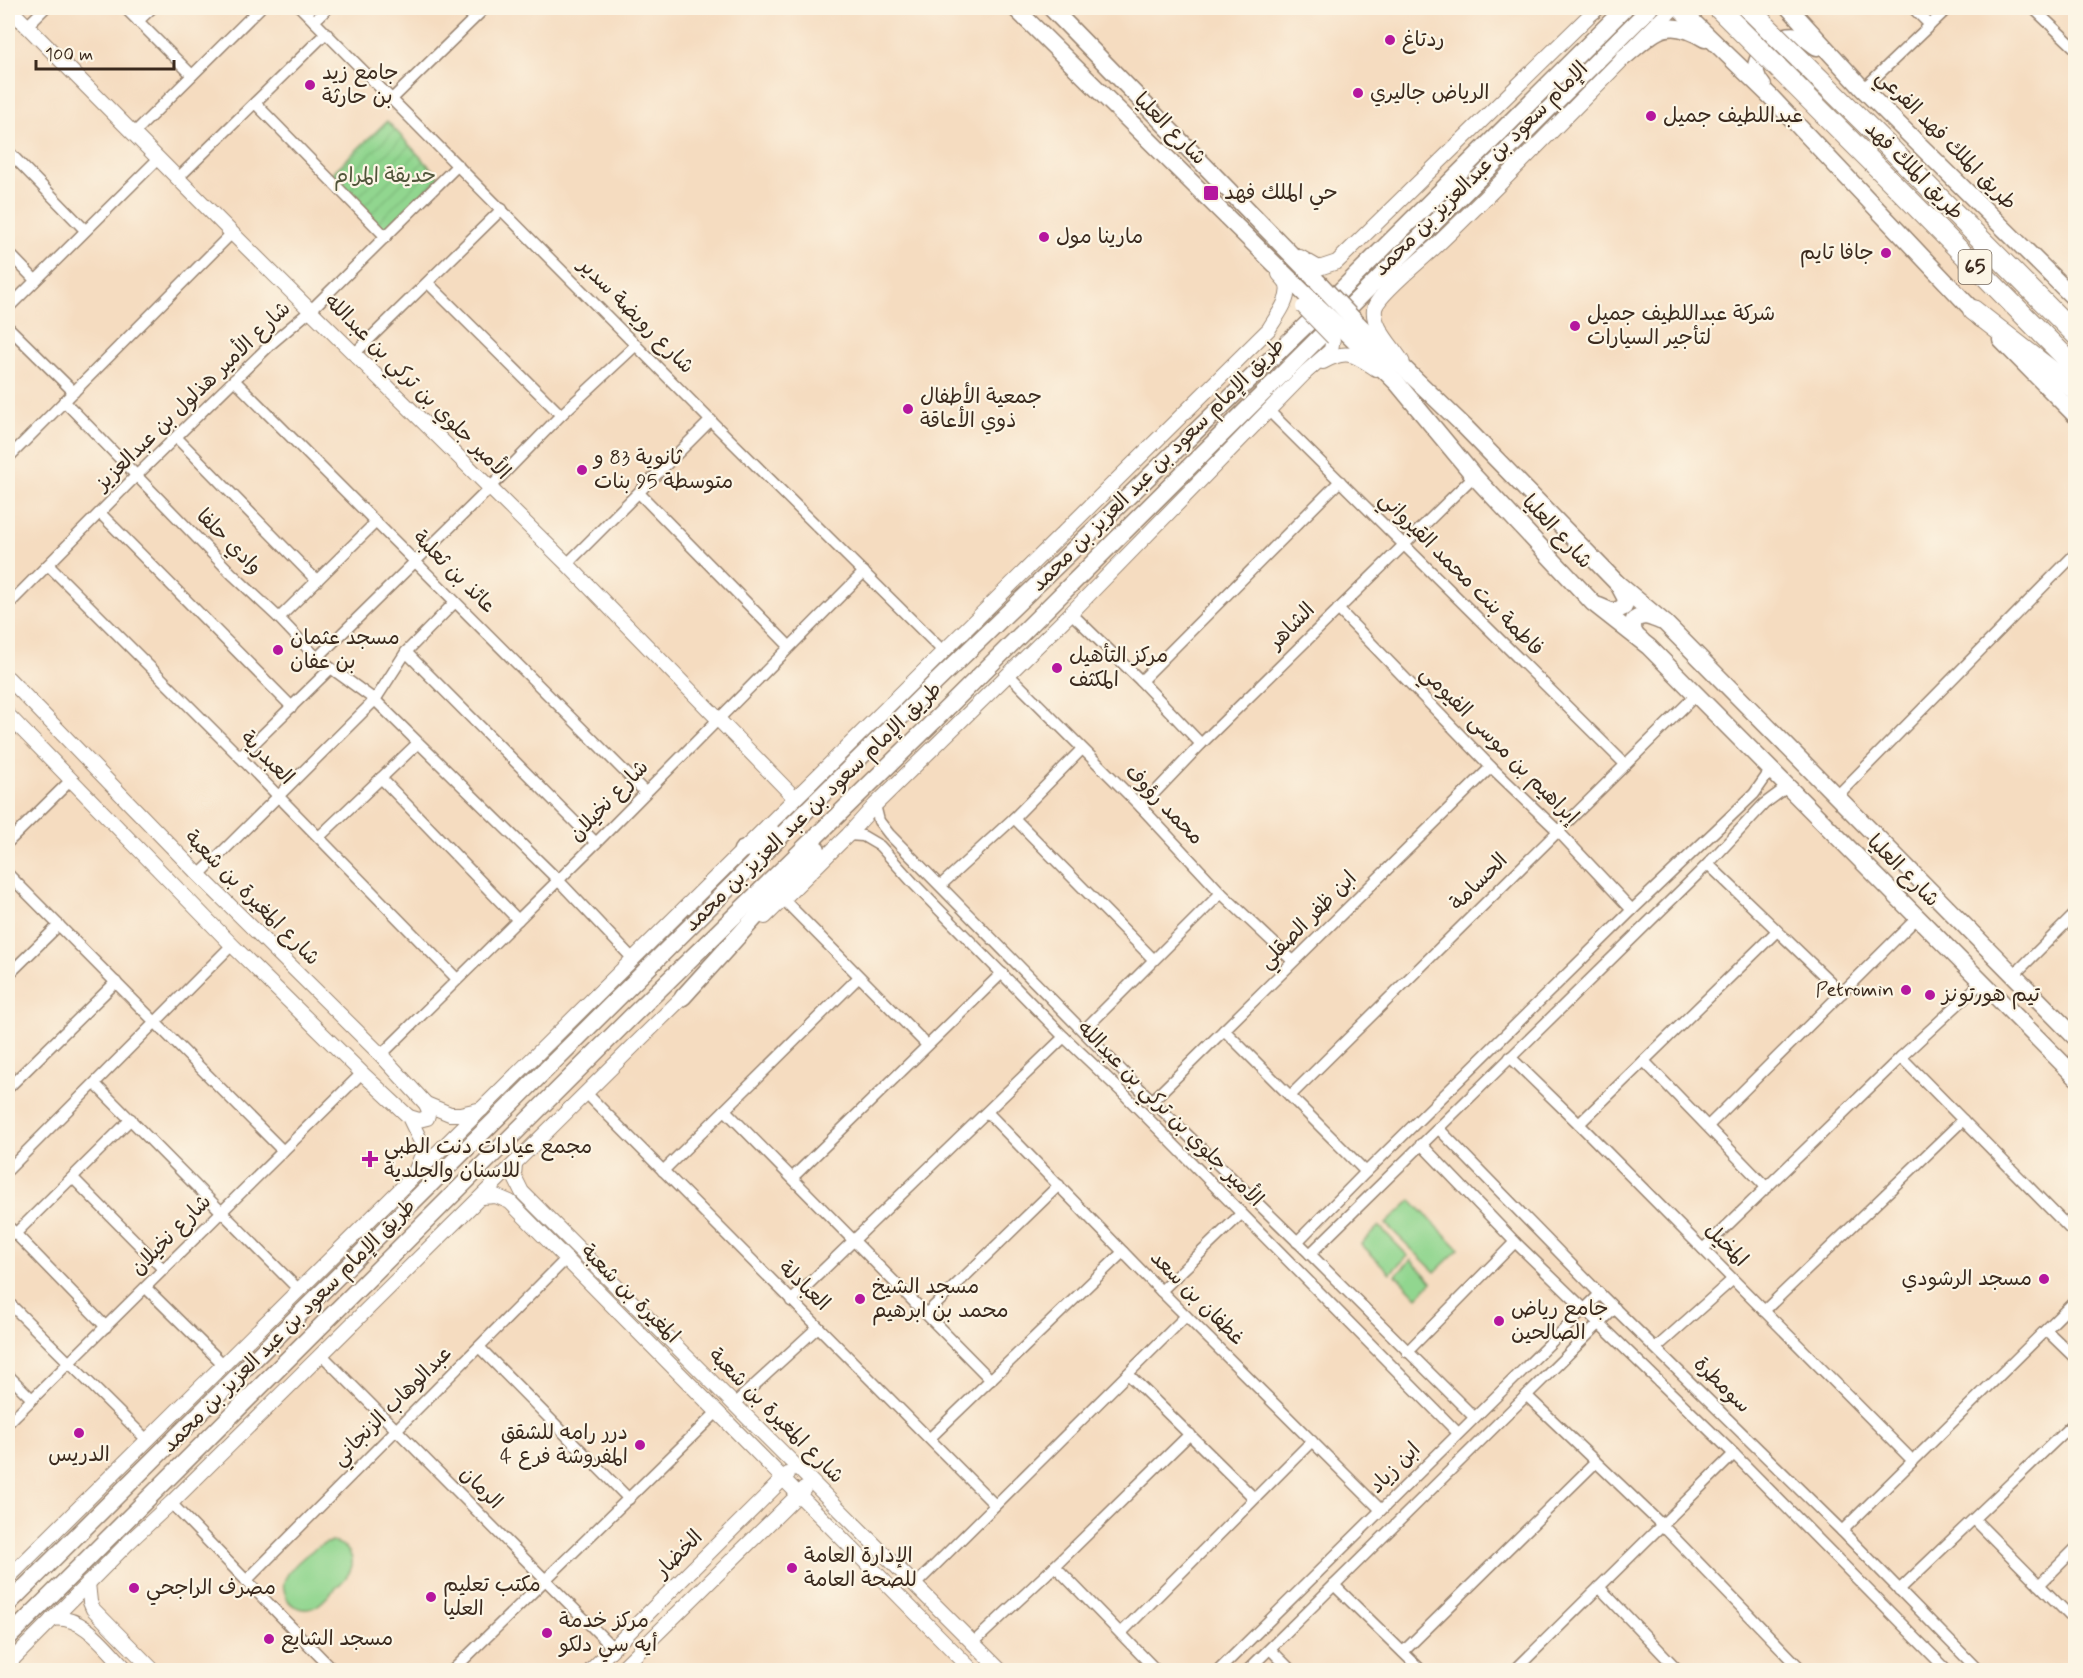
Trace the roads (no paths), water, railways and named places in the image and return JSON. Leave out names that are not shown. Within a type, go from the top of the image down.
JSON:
[{"type":"highway","name":"طريق الملك فهد","points":[[1718,8],[2076,368]]},
{"type":"highway","name":"طريق الملك فهد","points":[[1748,8],[2054,314],[2076,333]]},
{"type":"highway","points":[[1973,310],[2076,390]]},
{"type":"main road","name":"شارع العليا","points":[[1015,8],[1258,249],[1306,303],[1346,331],[1465,427],[1617,583],[1666,624],[2076,1038]]},
{"type":"main road","name":"شارع العليا","points":[[1051,8],[1321,285],[1346,331]]},
{"type":"main road","name":"طريق الإمام سعود بن عبد العزيز بن محمد","points":[[8,1604],[859,758],[1308,322],[1625,8]]},
{"type":"main road","name":"طريق الإمام سعود بن عبد العزيز بن محمد","points":[[8,1638],[630,1018],[928,727],[1650,8]]},
{"type":"main road","name":"الإمام سعود بن عبدالعزيز بن محمد","points":[[1403,379],[1391,344],[1379,329],[1374,318],[1375,306],[1383,295],[1440,243],[1673,8]]},
{"type":"main road","points":[[1679,8],[1771,97],[2076,416]]},
{"type":"main road","name":"طريق الملك فهد الفرعي","points":[[1789,8],[1863,89],[2076,300]]},
{"type":"main road","points":[[1623,58],[1658,30],[1674,26],[1694,33],[1722,50]]},
{"type":"main road","points":[[1771,97],[1756,73],[1762,52],[1779,38],[1801,36],[1838,61]]},
{"type":"main road","name":"شارع العليا","points":[[1403,379],[1474,476],[1593,603],[1649,647],[2076,1077]]},
{"type":"main road","points":[[1593,603],[1613,612],[1624,607],[1626,598],[1617,583]]},
{"type":"main road","points":[[1649,647],[1634,634],[1632,626],[1634,620],[1640,615],[1648,616],[1666,624]]},
{"type":"main road","points":[[683,998],[928,727]]},
{"type":"main road","points":[[742,850],[757,845],[839,768],[859,758]]},
{"type":"street","name":"الأمير جلوي بن تركي بن عبدالله","points":[[9,8],[232,233],[567,564],[794,797]]},
{"type":"street","points":[[27,26],[45,8]]},
{"type":"street","points":[[125,8],[192,75]]},
{"type":"street","points":[[138,21],[152,8]]},
{"type":"street","points":[[133,134],[260,8]]},
{"type":"street","name":"شارع رويضة سدير","points":[[301,8],[944,651]]},
{"type":"street","points":[[314,21],[328,8]]},
{"type":"street","points":[[392,99],[485,8]]},
{"type":"street","points":[[1913,8],[1929,25]]},
{"type":"street","points":[[1863,89],[1948,8]]},
{"type":"street","points":[[2033,8],[2076,49]]},
{"type":"street","points":[[1275,238],[1311,265],[1319,268],[1337,262],[1595,9]]},
{"type":"street","points":[[178,178],[326,33]]},
{"type":"street","points":[[255,103],[386,237]]},
{"type":"street","points":[[8,151],[85,230]]},
{"type":"street","points":[[8,308],[158,159]]},
{"type":"street","name":"شارع الأمير هذلول بن عبدالعزيز","points":[[8,605],[136,475],[272,343],[386,237],[458,165]]},
{"type":"street","points":[[354,354],[502,209]]},
{"type":"street","points":[[8,458],[232,233]]},
{"type":"street","points":[[1258,249],[1287,284],[1286,299],[1269,329]]},
{"type":"street","points":[[8,252],[35,280]]},
{"type":"street","points":[[428,283],[561,415]]},
{"type":"street","points":[[8,1578],[1269,329],[1288,312],[1306,303]]},
{"type":"street","points":[[8,327],[74,392]]},
{"type":"street","points":[[9,1663],[88,1582],[587,1094],[848,835],[875,805],[1071,613],[1306,372],[1331,350],[1346,331]]},
{"type":"street","points":[[317,658],[417,562],[561,415],[636,345]]},
{"type":"street","points":[[1306,372],[1345,353],[1403,379]]},
{"type":"street","name":"عائذ بن ثعلبة","points":[[234,380],[645,792]]},
{"type":"street","name":"وادي حلفا","points":[[64,401],[317,658],[375,700],[558,880],[633,959]]},
{"type":"street","name":"فاطمة بنت محمد القيرواني","points":[[1269,411],[1625,764]]},
{"type":"street","points":[[567,564],[711,420]]},
{"type":"street","points":[[176,437],[317,581]]},
{"type":"street","name":"الشاهر","points":[[1141,807],[1201,744],[1474,476]]},
{"type":"street","points":[[1141,681],[1340,481]]},
{"type":"street","points":[[639,493],[789,646]]},
{"type":"street","points":[[100,513],[292,707]]},
{"type":"street","points":[[279,618],[376,522]]},
{"type":"street","points":[[1836,797],[2076,553]]},
{"type":"street","name":"العبدرية","points":[[48,565],[457,979]]},
{"type":"street","name":"شارع نخيلان","points":[[381,1055],[596,843],[864,572]]},
{"type":"street","points":[[199,875],[375,700],[406,652],[455,602]]},
{"type":"street","name":"إبراهيم بن موسى الفيومي","points":[[1338,609],[1491,767],[1558,831],[1632,910]]},
{"type":"street","points":[[1071,613],[1201,744]]},
{"type":"street","points":[[406,652],[596,843]]},
{"type":"street","points":[[240,757],[330,669]]},
{"type":"street","name":"محمد رؤوف","points":[[1008,675],[1141,807],[1221,892],[1293,961]]},
{"type":"street","name":"شارع المغيرة بن شعبة","points":[[8,678],[199,875],[381,1055],[426,1104],[450,1114],[467,1113],[483,1108]]},
{"type":"street","name":"الحسامة","points":[[1290,1096],[1696,695]]},
{"type":"street","points":[[8,715],[232,945],[409,1117],[422,1144],[423,1152],[414,1176]]},
{"type":"street","points":[[319,837],[418,743]]},
{"type":"street","points":[[942,885],[1014,818],[1082,749]]},
{"type":"street","name":"ابن ظفر الصقلي","points":[[1152,1101],[1491,767]]},
{"type":"street","points":[[1291,1264],[1366,1172],[1632,910],[1754,794],[1770,771]]},
{"type":"street","points":[[381,778],[518,920]]},
{"type":"street","points":[[8,843],[70,781]]},
{"type":"street","points":[[1304,1248],[1438,1128],[1708,864],[1764,804],[1787,787]]},
{"type":"street","points":[[1754,794],[1764,804]]},
{"type":"street","name":"الأمير جلوي بن تركي بن عبدالله","points":[[875,805],[879,821],[890,834],[1132,1082],[1474,1417]]},
{"type":"street","points":[[1014,818],[1153,959]]},
{"type":"street","points":[[880,846],[874,838],[875,835],[880,832],[890,834]]},
{"type":"street","name":"الأمير جلوي بن تركي بن عبدالله","points":[[848,835],[863,836],[880,846],[921,892],[1458,1433]]},
{"type":"street","points":[[1708,864],[1842,993]]},
{"type":"street","points":[[8,874],[283,1151]]},
{"type":"street","points":[[1083,1030],[1221,892]]},
{"type":"street","points":[[783,899],[927,1045]]},
{"type":"street","points":[[2013,976],[2076,913]]},
{"type":"street","points":[[1708,1126],[1917,918]]},
{"type":"street","points":[[8,975],[59,925]]},
{"type":"street","points":[[1579,1124],[1777,931]]},
{"type":"street","points":[[8,1170],[232,945]]},
{"type":"street","points":[[793,1177],[1002,973]]},
{"type":"street","points":[[663,1171],[859,977]]},
{"type":"street","points":[[8,1088],[116,982]]},
{"type":"street","points":[[1702,1249],[1982,982]]},
{"type":"street","points":[[1535,1005],[1548,1019]]},
{"type":"street","points":[[1224,1030],[1366,1172]]},
{"type":"street","points":[[791,1301],[1064,1037]]},
{"type":"street","name":"المخيل","points":[[1510,1057],[1913,1461]]},
{"type":"street","points":[[1901,1057],[2076,1235]]},
{"type":"street","points":[[1644,1061],[1767,1188]]},
{"type":"street","points":[[1112,1082],[1123,1071]]},
{"type":"street","name":"شارع نخيلان","points":[[8,1423],[362,1073]]},
{"type":"street","points":[[1122,1092],[1132,1082]]},
{"type":"street","points":[[95,1084],[298,1289]]},
{"type":"street","name":"العبادلة","points":[[587,1094],[995,1505]]},
{"type":"street","points":[[409,1117],[418,1120],[427,1118],[429,1111],[426,1104]]},
{"type":"street","points":[[725,1110],[991,1380]]},
{"type":"street","name":"غطفان بن سعد","points":[[987,1112],[1161,1291],[1382,1510]]},
{"type":"street","points":[[106,1327],[11,1230],[73,1178],[131,1119]]},
{"type":"street","points":[[1764,1311],[1963,1120]]},
{"type":"street","name":"سومطرة","points":[[1438,1128],[1600,1294],[1842,1531],[1978,1671]]},
{"type":"street","name":"سومطرة","points":[[1421,1144],[1515,1242],[1734,1454],[1947,1671]]},
{"type":"street","points":[[482,1197],[496,1196],[510,1202],[512,1195],[522,1192],[514,1176],[515,1164]]},
{"type":"street","points":[[73,1178],[164,1270]]},
{"type":"street","points":[[926,1314],[1059,1185]]},
{"type":"street","name":"شارع المغيرة بن شعبة","points":[[522,1192],[1000,1671]]},
{"type":"street","name":"المغيرة بن شعبة","points":[[510,1202],[972,1671]]},
{"type":"street","points":[[1161,1291],[1241,1214]]},
{"type":"street","points":[[1407,1352],[1515,1242]]},
{"type":"street","points":[[930,1438],[1123,1252]]},
{"type":"street","name":"عبدالوهاب الزنجاني","points":[[246,1581],[566,1259]]},
{"type":"street","points":[[1656,1348],[1732,1280]]},
{"type":"street","points":[[146,1288],[223,1364]]},
{"type":"street","name":"ابن زياد","points":[[1219,1671],[1600,1294]]},
{"type":"street","points":[[1842,1531],[2076,1300]]},
{"type":"street","points":[[8,1302],[147,1440]]},
{"type":"street","name":"ابن زياد","points":[[1248,1671],[1616,1308]]},
{"type":"street","points":[[915,1585],[1186,1316]]},
{"type":"street","points":[[734,1404],[818,1327]]},
{"type":"street","points":[[2046,1330],[2076,1359]]},
{"type":"street","points":[[479,1347],[629,1499]]},
{"type":"street","name":"الرمان","points":[[321,1354],[613,1648]]},
{"type":"street","points":[[1128,1374],[1254,1498]]},
{"type":"street","points":[[8,1375],[32,1400]]},
{"type":"street","points":[[1527,1396],[1662,1525],[1802,1671]]},
{"type":"street","points":[[453,1671],[717,1412]]},
{"type":"street","points":[[1899,1590],[2076,1422]]},
{"type":"street","points":[[973,1643],[1190,1434]]},
{"type":"street","points":[[1120,1633],[1312,1441]]},
{"type":"street","points":[[1515,1671],[1734,1454]]},
{"type":"street","points":[[1403,1652],[1595,1462]]},
{"type":"street","name":"الخضار","points":[[591,1671],[796,1467]]},
{"type":"street","name":"الخضار","points":[[620,1671],[811,1482]]},
{"type":"street","points":[[171,1503],[333,1671]]},
{"type":"street","points":[[1974,1520],[2076,1622]]},
{"type":"street","points":[[2039,1585],[2076,1548]]},
{"type":"street","points":[[1055,1566],[1156,1671]]},
{"type":"street","points":[[88,1582],[90,1602],[97,1614],[153,1671]]},
{"type":"street","points":[[1335,1585],[1421,1671]]},
{"type":"street","points":[[1599,1587],[1678,1671]]},
{"type":"street","points":[[84,1627],[84,1621],[88,1617],[97,1614]]},
{"type":"street","points":[[52,1619],[73,1620],[84,1627],[127,1671]]},
{"type":"street","points":[[1270,1649],[1291,1671]]},
{"type":"place","name":"ردتاغ","points":[[1390,40]]},
{"type":"place","name":"جامع زيد بن حارثة","points":[[310,85]]},
{"type":"place","name":"الرياض جاليري","points":[[1358,93]]},
{"type":"place","name":"عبداللطيف جميل","points":[[1651,116]]},
{"type":"place","name":"حي الملك فهد","points":[[1211,193]]},
{"type":"place","name":"مارينا مول","points":[[1044,237]]},
{"type":"place","name":"جافا تايم","points":[[1886,253]]},
{"type":"place","name":"شركة عبداللطيف جميل لتأجير السيارات","points":[[1575,326]]},
{"type":"place","name":"جمعية الأطفال ذوي الأعاقة","points":[[908,409]]},
{"type":"place","name":"ثانوية 83 و متوسطة 95 بنات","points":[[582,470]]},
{"type":"place","name":"مسجد عثمان بن عفان","points":[[278,650]]},
{"type":"place","name":"مركز التأهيل المكثف","points":[[1057,668]]},
{"type":"place","name":"Petromin","points":[[1906,990]]},
{"type":"place","name":"تيم هورتونز","points":[[1930,995]]},
{"type":"place","name":"مجمع عيادات دنت الطبي للاسنان والجلدية","points":[[370,1159]]},
{"type":"place","name":"مسجد الرشودي","points":[[2044,1279]]},
{"type":"place","name":"مسجد الشيخ محمد بن ابرهيم","points":[[860,1299]]},
{"type":"place","name":"جامع رياض الصالحين","points":[[1499,1321]]},
{"type":"place","name":"الدريس","points":[[79,1433]]},
{"type":"place","name":"درر رامه للشقق المفروشة فرع 4","points":[[640,1445]]},
{"type":"place","name":"الإدارة العامة للصحة العامة","points":[[792,1568]]},
{"type":"place","name":"مصرف الراجحي","points":[[134,1588]]},
{"type":"place","name":"مكتب تعليم العليا","points":[[431,1597]]},
{"type":"place","name":"مركز خدمة أيه سي دلكو","points":[[547,1633]]},
{"type":"place","name":"مسجد الشايع","points":[[269,1639]]},
{"type":"park label","name":"حديقة المرام","points":[[385,176]]}]
